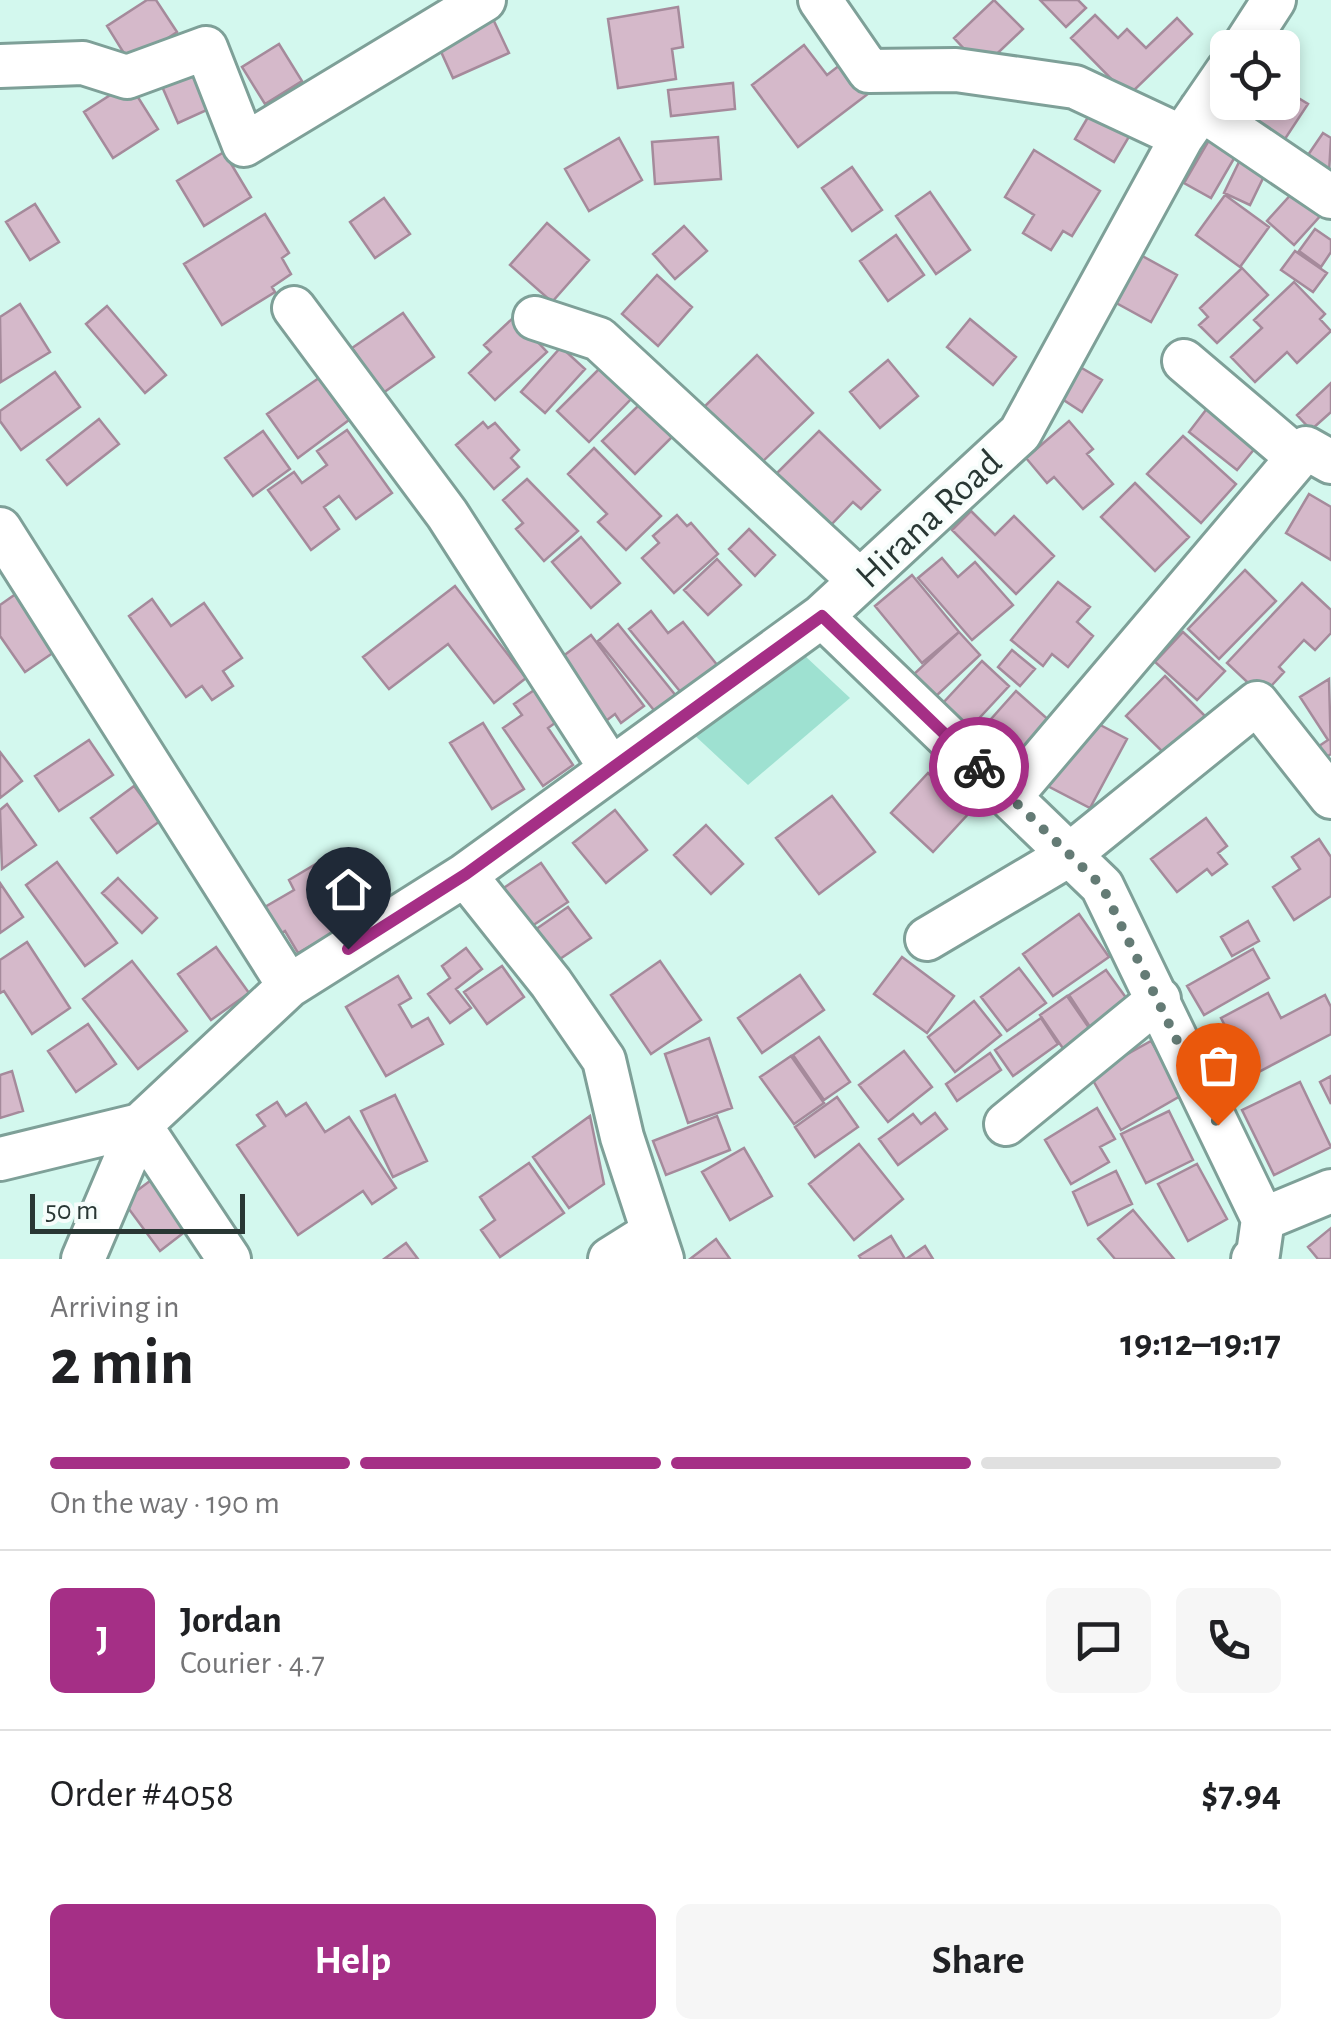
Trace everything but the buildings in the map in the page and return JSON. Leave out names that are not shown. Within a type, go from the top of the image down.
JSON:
[{"type":"street","points":[[0,66],[83,63],[127,77],[206,48],[244,145],[484,0]]},
{"type":"street","points":[[820,0],[869,71],[956,70],[1076,87],[1191,123],[1331,197]]},
{"type":"street","points":[[1252,30],[1266,3]]},
{"type":"street","name":"Hirana Road","points":[[83,1259],[140,1125],[290,986],[466,874],[822,616],[1020,433],[1191,123],[1210,96]]},
{"type":"street","points":[[294,308],[447,514],[611,769]]},
{"type":"street","points":[[535,318],[599,338],[860,581]]},
{"type":"street","points":[[1010,798],[1314,460],[1184,362]]},
{"type":"street","points":[[0,529],[290,986]]},
{"type":"street","points":[[822,616],[1102,886],[1158,999],[1258,1239],[1331,1190]]},
{"type":"street","points":[[927,939],[1070,854],[1257,703],[1331,797]]},
{"type":"street","points":[[466,874],[604,1060],[658,1246],[610,1259]]},
{"type":"street","points":[[1006,1124],[1158,999]]},
{"type":"street","points":[[0,1158],[140,1125],[228,1259]]},
{"type":"green space","points":[[804,655],[850,698],[748,785],[691,732]]},
{"type":"way so far","points":[[979,767],[1102,886],[1218,1125]]},
{"type":"route","points":[[348,949],[466,874],[822,616],[979,767]]}]
